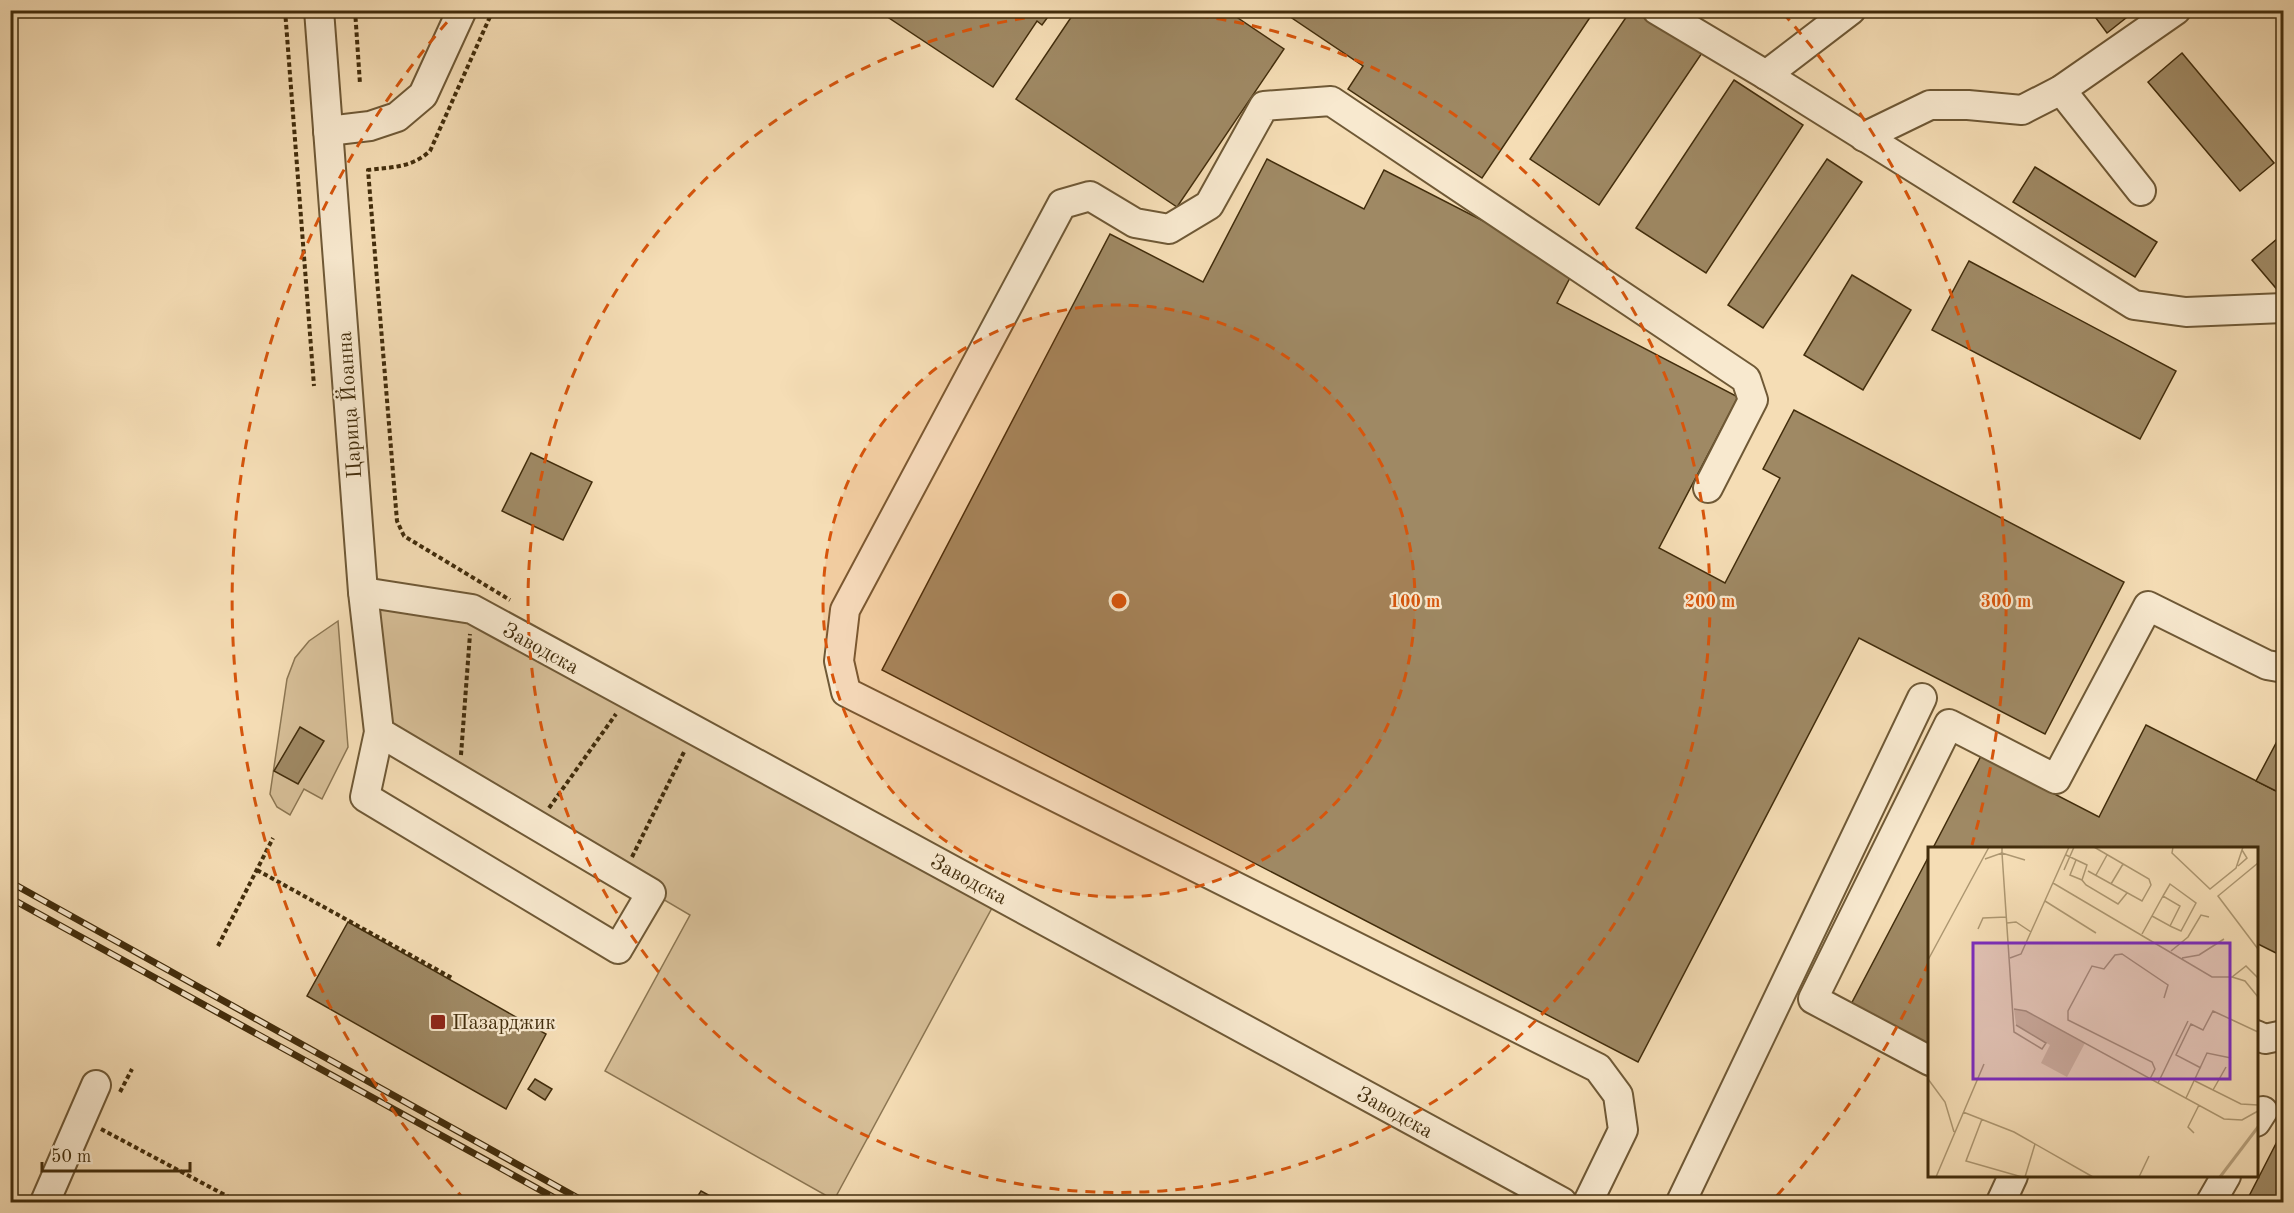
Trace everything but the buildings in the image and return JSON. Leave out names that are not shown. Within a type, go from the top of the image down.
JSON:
[{"type":"street","name":"Царица Йоанна","points":[[319,10],[363,592],[379,732],[364,797],[618,949],[651,893],[623,876]]},
{"type":"street","points":[[328,131],[370,126],[397,117],[423,95],[462,10]]},
{"type":"street","points":[[1657,10],[1766,75],[2134,305],[2186,312],[2283,308]]},
{"type":"street","points":[[1766,75],[1851,10]]},
{"type":"street","points":[[1864,137],[1930,105],[1968,105],[2022,110],[2061,90],[2176,10]]},
{"type":"street","points":[[2061,90],[2141,191]]},
{"type":"street","points":[[1588,1203],[1623,1130],[1618,1095],[1598,1068],[846,692],[838,661],[845,610],[1062,204],[1090,196],[1135,224],[1169,229],[1209,205],[1264,106],[1331,101],[1746,379],[1753,400],[1708,488]]},
{"type":"street","name":"Заводска","points":[[363,592],[472,609],[1562,1203]]},
{"type":"street","points":[[1928,1060],[1813,999],[1949,724],[2056,778],[2148,606],[2267,665],[2283,668]]},
{"type":"street","points":[[1681,1203],[1922,698]]},
{"type":"street","points":[[379,732],[623,876]]},
{"type":"street","points":[[2258,1036],[2265,1039],[2283,1035]]},
{"type":"street","points":[[45,1203],[96,1085]]},
{"type":"street","points":[[2001,1203],[2013,1177]]},
{"type":"street","points":[[2211,1203],[2225,1177]]},
{"type":"path","points":[[285,10],[314,386]]},
{"type":"path","points":[[355,10],[360,84]]},
{"type":"path","points":[[493,10],[430,151],[419,161],[408,165],[368,170],[397,521],[404,536],[513,602]]},
{"type":"path","points":[[459,780],[472,609]]},
{"type":"path","points":[[537,826],[630,695]]},
{"type":"path","points":[[623,876],[695,731]]},
{"type":"path","points":[[218,946],[273,838]]},
{"type":"path","points":[[257,870],[452,978]]},
{"type":"path","points":[[82,1118],[238,1203]]},
{"type":"shaded area","points":[[363,592],[472,609],[999,895],[834,1200],[605,1071],[690,915],[379,732]]},
{"type":"shaded area","points":[[338,621],[348,747],[322,799],[304,789],[290,815],[277,807],[270,794],[287,679],[295,658],[309,641]]},
{"type":"railway","points":[[10,882],[585,1202]]},
{"type":"railway","points":[[10,898],[562,1202]]},
{"type":"place","name":"Пазарджик","points":[[438,1022]]}]
